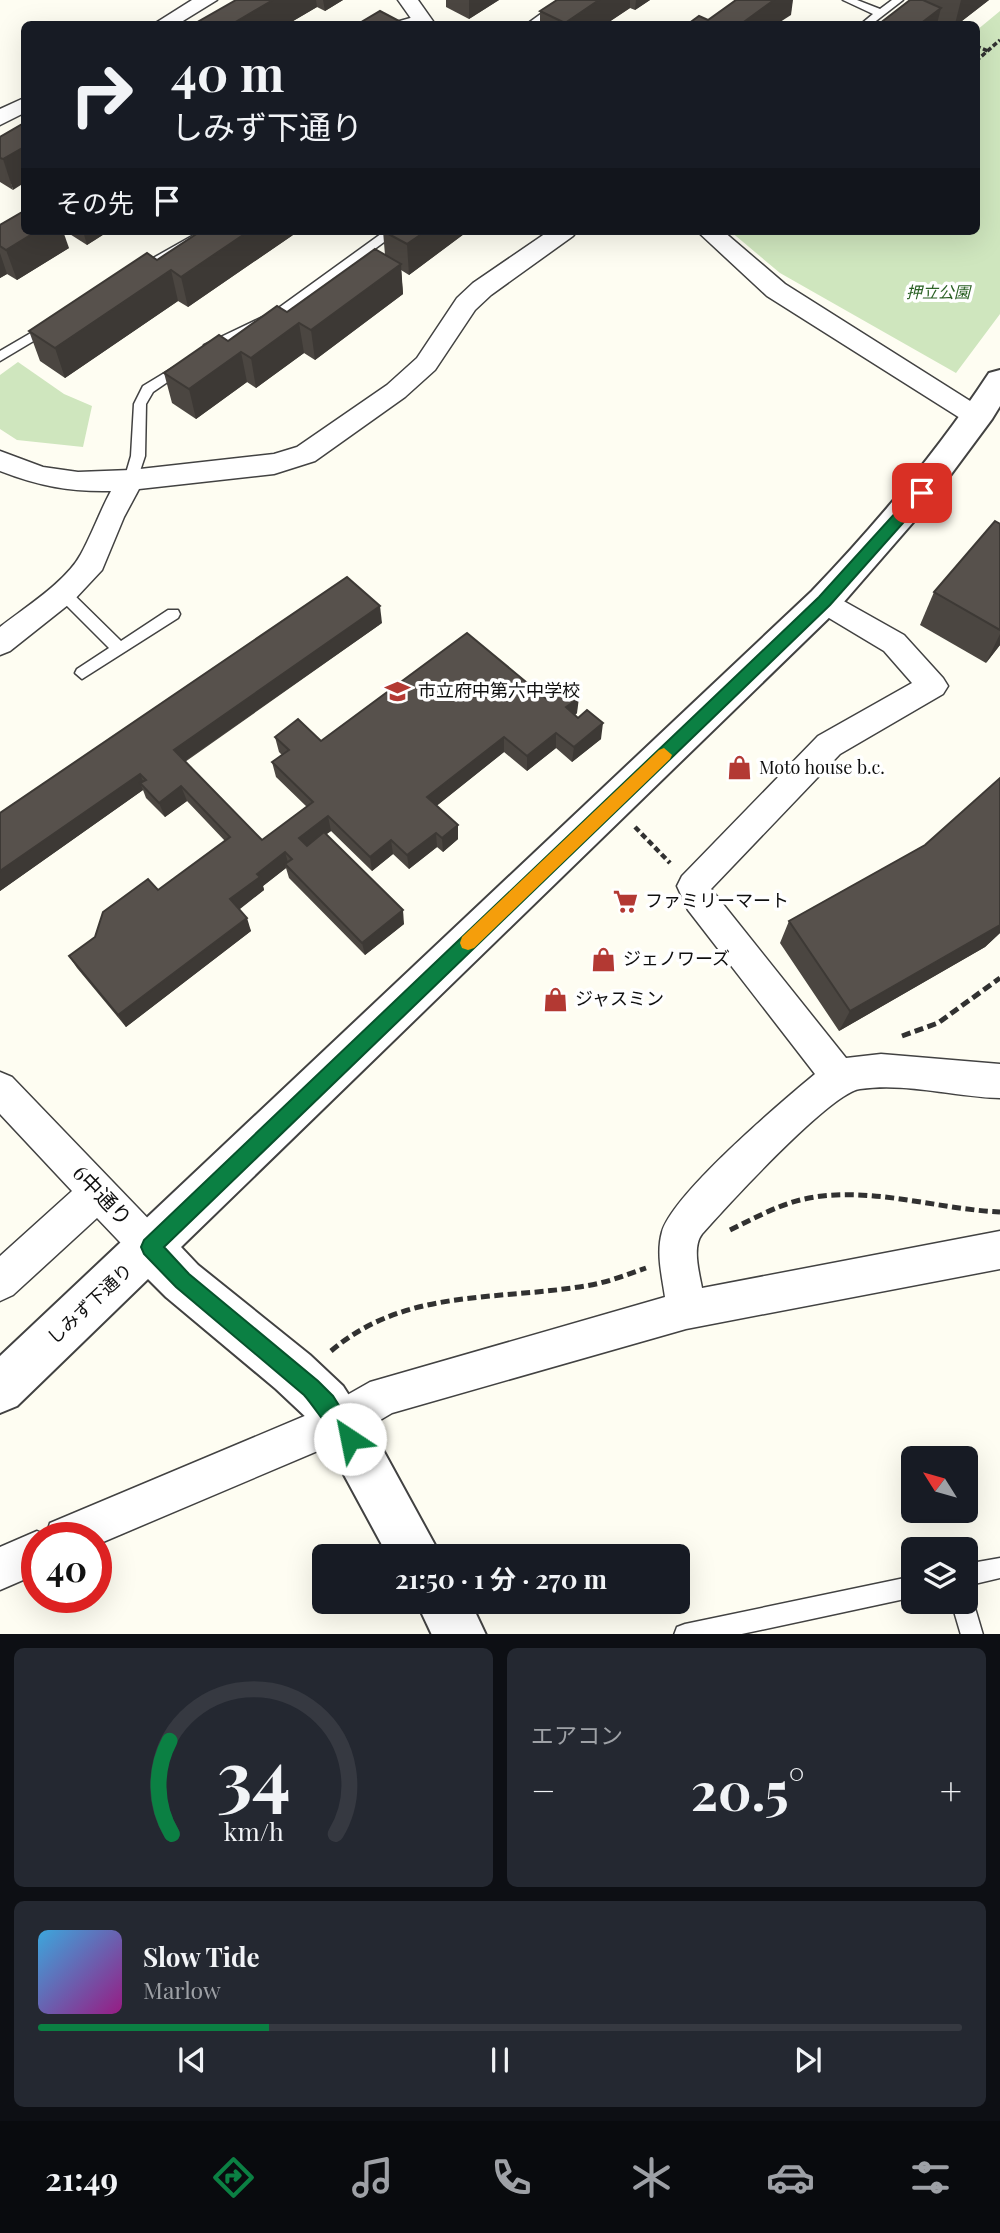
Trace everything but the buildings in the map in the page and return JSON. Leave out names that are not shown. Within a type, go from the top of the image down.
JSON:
[{"type":"street","points":[[169,21],[206,0]]},
{"type":"street","points":[[408,0],[423,21]]},
{"type":"street","points":[[0,118],[21,106]]},
{"type":"street","points":[[0,461],[40,476],[78,482],[131,481],[274,464],[306,454],[396,391],[426,364],[466,304],[482,289],[559,235]]},
{"type":"street","points":[[714,235],[776,290],[977,417]]},
{"type":"street","name":"しみず下通り","points":[[0,1389],[824,601],[922,493],[1000,381]]},
{"type":"street","points":[[0,643],[63,593],[92,562],[110,517],[131,481]]},
{"type":"street","points":[[824,601],[894,643],[933,686],[829,745],[693,886],[700,900],[838,1076]]},
{"type":"street","points":[[687,1310],[679,1256],[681,1230],[709,1197],[838,1076],[881,1069],[1000,1082]]},
{"type":"street","name":"6中通り","points":[[0,1089],[182,1281],[311,1388],[339,1422],[409,1544]]},
{"type":"street","points":[[0,1282],[98,1192]]},
{"type":"street","points":[[102,1522],[339,1422],[384,1396],[687,1310],[1000,1250]]},
{"type":"street","points":[[0,1569],[21,1559]]},
{"type":"street","points":[[449,1614],[460,1634]]},
{"type":"lane","points":[[536,21],[567,0]]},
{"type":"lane","points":[[848,0],[881,13]]},
{"type":"lane","points":[[870,21],[898,0]]},
{"type":"lane","points":[[124,279],[203,235]]},
{"type":"lane","points":[[131,481],[138,456],[140,404],[148,390],[206,349],[277,315],[387,235]]},
{"type":"lane","points":[[0,357],[56,322]]},
{"type":"lane","points":[[63,593],[120,649]]},
{"type":"lane","points":[[82,674],[173,614]]},
{"type":"lane","points":[[978,1573],[1000,1568]]},
{"type":"lane","points":[[685,1634],[901,1589]]},
{"type":"lane","points":[[966,1614],[972,1634]]},
{"type":"path","points":[[980,58],[1000,40]]},
{"type":"path","points":[[980,48],[988,51]]},
{"type":"path","points":[[630,822],[693,886]]},
{"type":"path","points":[[900,1037],[938,1023],[1000,978]]},
{"type":"green space","name":"押立公園","points":[[1000,11],[1000,314],[956,373],[780,273],[735,235],[980,235],[980,28]]},
{"type":"green space","points":[[18,362],[64,394],[92,406],[83,447],[17,440],[0,429],[0,375]]},
{"type":"slow traffic","points":[[468,943],[664,755]]},
{"type":"place","name":"市立府中第六中学校","points":[[398,691]]},
{"type":"place","name":"Moto house b.c.","points":[[739,768]]},
{"type":"place","name":"ファミリーマート","points":[[625,901]]},
{"type":"place","name":"ジェノワーズ","points":[[603,959]]},
{"type":"place","name":"ジャスミン","points":[[555,999]]},
{"type":"route","points":[[350,1439],[326,1404],[311,1388],[182,1281],[150,1247],[824,601],[922,493]]}]
